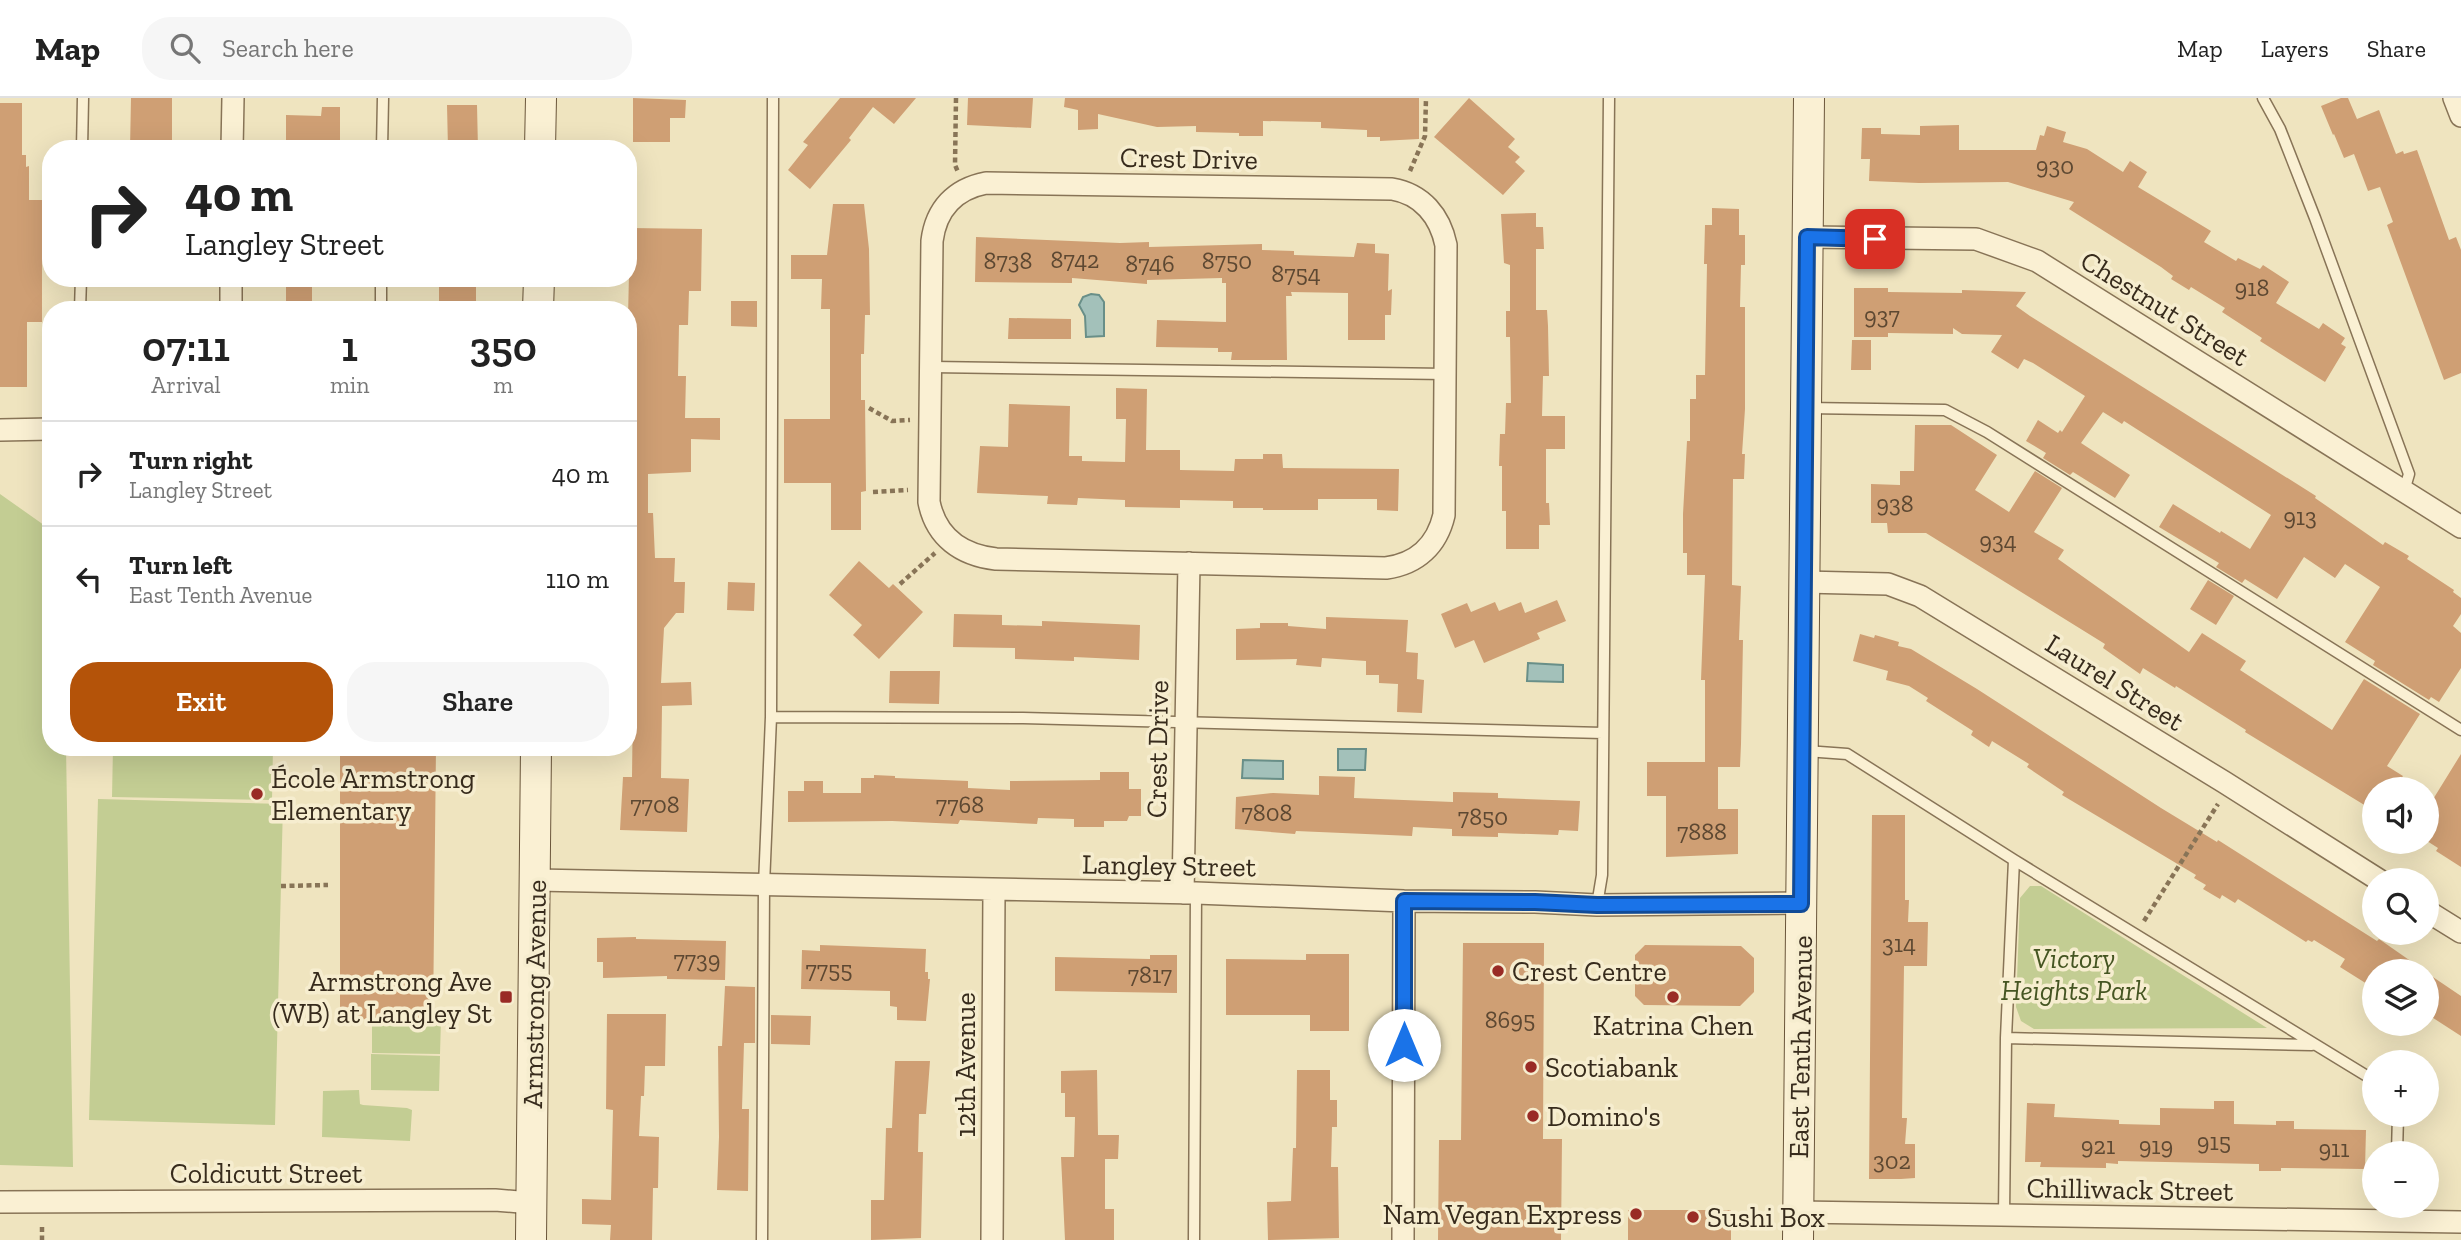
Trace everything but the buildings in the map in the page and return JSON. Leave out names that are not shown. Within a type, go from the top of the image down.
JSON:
[{"type":"main road","points":[[540,140],[541,98]]},
{"type":"main road","name":"East Tenth Avenue","points":[[1798,1226],[1809,98]]},
{"type":"main road","name":"Armstrong Avenue","points":[[531,1240],[536,756]]},
{"type":"street","points":[[232,140],[233,98]]},
{"type":"street","points":[[2454,98],[2461,116]]},
{"type":"street","name":"Crest Drive","points":[[964,189],[986,183],[1400,191]]},
{"type":"street","points":[[964,189],[948,202],[933,233],[929,502],[934,519],[948,540],[958,548],[975,555],[996,559],[1386,568],[1418,557],[1434,541],[1444,515],[1444,236],[1441,226],[1428,207],[1412,195],[1400,191]]},
{"type":"street","name":"Chestnut Street","points":[[1807,237],[1976,239],[2036,261],[2461,527]]},
{"type":"street","points":[[0,430],[42,429]]},
{"type":"street","name":"Crest Drive","points":[[1189,563],[1186,723],[1190,893]]},
{"type":"street","name":"Laurel Street","points":[[1804,582],[1888,584],[1920,596],[2362,869]]},
{"type":"street","name":"Langley Street","points":[[536,880],[1190,893],[1597,905],[1801,904]]},
{"type":"street","name":"12th Avenue","points":[[992,1240],[995,890]]},
{"type":"street","points":[[1403,1240],[1404,901]]},
{"type":"street","points":[[2439,918],[2461,932]]},
{"type":"street","name":"Coldicutt Street","points":[[0,1202],[495,1200],[531,1203]]},
{"type":"street","name":"Chilliwack Street","points":[[1798,1226],[2004,1214],[2362,1213]]},
{"type":"street","name":"Chilliwack Street","points":[[2433,1218],[2461,1222]]},
{"type":"lane","points":[[82,140],[83,98]]},
{"type":"lane","points":[[382,140],[383,98]]},
{"type":"lane","points":[[762,1240],[764,885],[771,717],[773,98]]},
{"type":"lane","points":[[1597,905],[1602,875],[1609,98]]},
{"type":"lane","points":[[2263,98],[2280,129],[2310,205],[2409,474],[2404,491]]},
{"type":"lane","points":[[932,367],[1446,374]]},
{"type":"lane","points":[[1806,408],[1945,410],[1987,432],[2461,730]]},
{"type":"lane","points":[[771,717],[1023,718],[1603,733]]},
{"type":"lane","points":[[1803,750],[1847,754],[2014,860],[2362,1073]]},
{"type":"lane","points":[[2004,1214],[2006,1038],[2014,860]]},
{"type":"lane","points":[[1190,893],[1194,1240]]},
{"type":"lane","points":[[2006,1038],[2315,1045]]},
{"type":"path","points":[[956,98],[955,165],[964,189]]},
{"type":"path","points":[[1400,191],[1425,136],[1426,98]]},
{"type":"path","points":[[869,408],[892,421],[932,419]]},
{"type":"path","points":[[873,492],[930,489]]},
{"type":"path","points":[[900,584],[948,540]]},
{"type":"path","points":[[2136,933],[2218,803]]},
{"type":"path","points":[[281,886],[328,885]]},
{"type":"path","points":[[42,1227],[42,1240]]},
{"type":"green space","points":[[0,494],[42,524],[42,756],[66,756],[73,1167],[0,1165]]},
{"type":"green space","points":[[113,756],[273,756],[272,800],[112,797]]},
{"type":"green space","points":[[98,799],[283,804],[275,1125],[89,1120]]},
{"type":"green space","name":"Victory Heights Park","points":[[2030,886],[2041,886],[2267,1028],[2034,1029],[2021,1021],[2016,1007],[2020,898]]},
{"type":"green space","points":[[372,1019],[441,1020],[440,1054],[372,1053]]},
{"type":"green space","points":[[371,1054],[440,1056],[439,1091],[371,1090]]},
{"type":"green space","points":[[359,1090],[360,1104],[412,1110],[410,1141],[322,1137],[323,1091]]},
{"type":"water","points":[[1099,295],[1104,302],[1104,336],[1086,337],[1085,316],[1079,305],[1083,297]]},
{"type":"water","points":[[1528,663],[1563,665],[1563,682],[1527,681]]},
{"type":"water","points":[[1338,749],[1366,749],[1365,770],[1338,770]]},
{"type":"water","points":[[1243,760],[1283,761],[1283,779],[1242,778]]},
{"type":"place","name":"École Armstrong Elementary","points":[[257,794]]},
{"type":"place","name":"Crest Centre","points":[[1498,971]]},
{"type":"place","name":"Armstrong Ave (WB) at Langley St","points":[[506,997]]},
{"type":"place","name":"Katrina Chen","points":[[1673,997]]},
{"type":"place","name":"Scotiabank","points":[[1531,1067]]},
{"type":"place","name":"Domino's","points":[[1533,1116]]},
{"type":"place","name":"Nam Vegan Express","points":[[1636,1214]]},
{"type":"place","name":"Sushi Box","points":[[1693,1217]]},
{"type":"route","points":[[1404,1045],[1404,901],[1597,905],[1801,904],[1807,237],[1875,239]]}]
